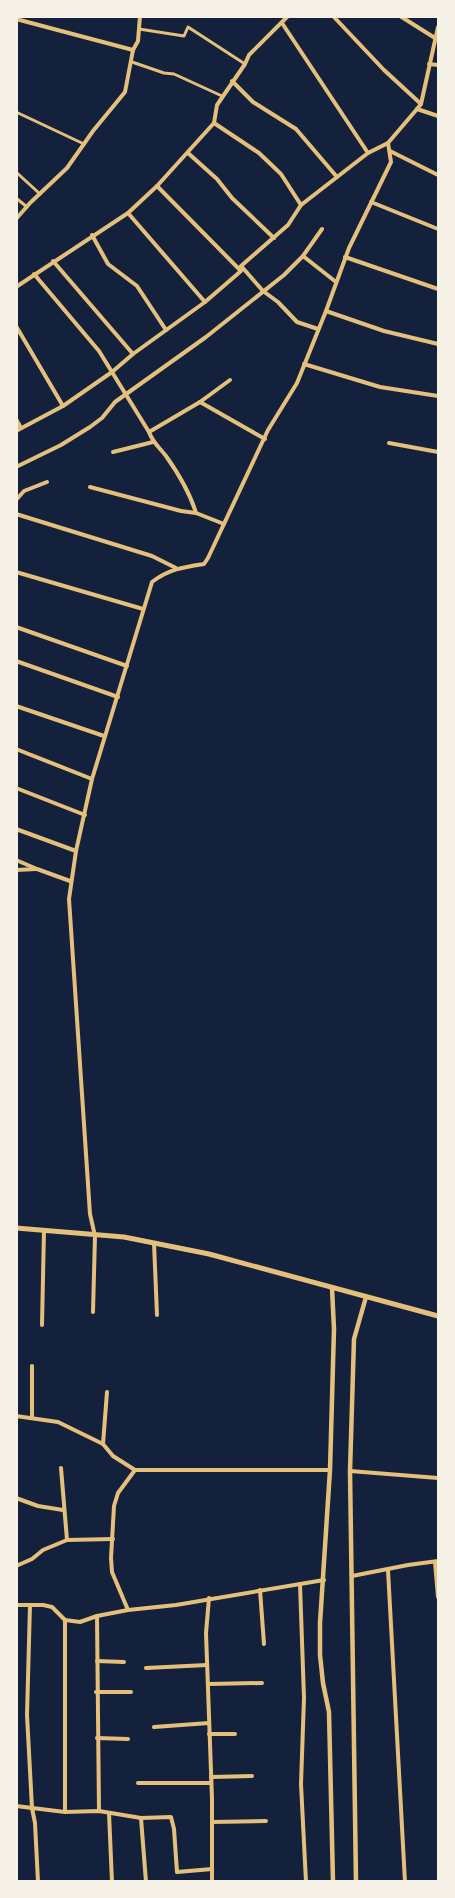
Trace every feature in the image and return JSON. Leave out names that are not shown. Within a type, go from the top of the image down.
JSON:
[{"type":"main road","points":[[16,1228],[124,1238],[209,1254],[438,1316]]},
{"type":"street","points":[[17,216],[68,168],[125,92],[133,51],[138,41],[140,16]]},
{"type":"street","points":[[16,286],[128,213],[158,186],[214,123],[217,105],[249,55],[288,16]]},
{"type":"street","points":[[333,16],[384,70],[421,104]]},
{"type":"street","points":[[400,16],[435,38]]},
{"type":"street","points":[[16,19],[133,51]]},
{"type":"street","points":[[282,23],[368,153]]},
{"type":"street","points":[[139,28],[184,36],[188,27],[245,64]]},
{"type":"street","points":[[16,431],[63,406],[205,302],[288,225],[301,205],[368,153],[388,143],[421,104],[438,27]]},
{"type":"street","points":[[132,62],[164,74],[174,74],[222,96]]},
{"type":"street","points":[[429,64],[438,65]]},
{"type":"street","points":[[232,81],[253,102],[296,129],[337,177]]},
{"type":"street","points":[[417,109],[438,116]]},
{"type":"street","points":[[16,112],[84,144]]},
{"type":"street","points":[[214,123],[259,153],[281,174],[301,205]]},
{"type":"street","points":[[93,1312],[95,1236],[90,1214],[72,916],[69,899],[70,880],[92,779],[152,582],[176,568],[204,564],[265,439],[297,383],[327,311],[345,257],[371,202],[383,183],[391,162],[388,143]]},
{"type":"street","points":[[390,151],[438,175]]},
{"type":"street","points":[[188,153],[217,178],[232,198],[274,238]]},
{"type":"street","points":[[16,172],[40,194]]},
{"type":"street","points":[[158,186],[297,322],[318,329]]},
{"type":"street","points":[[16,198],[27,207]]},
{"type":"street","points":[[371,202],[438,229]]},
{"type":"street","points":[[128,213],[205,302]]},
{"type":"street","points":[[16,467],[62,445],[90,427],[102,418],[115,402],[206,337],[284,275],[303,256],[322,228]]},
{"type":"street","points":[[92,235],[108,264],[137,286],[166,330]]},
{"type":"street","points":[[303,256],[336,282]]},
{"type":"street","points":[[345,257],[438,289]]},
{"type":"street","points":[[53,261],[133,354]]},
{"type":"street","points":[[34,274],[99,351],[153,442],[166,456],[191,497],[196,513]]},
{"type":"street","points":[[327,311],[384,331],[438,344]]},
{"type":"street","points":[[16,326],[63,406]]},
{"type":"street","points":[[304,364],[380,387],[438,396]]},
{"type":"street","points":[[149,432],[200,402],[230,380]]},
{"type":"street","points":[[200,402],[265,439]]},
{"type":"street","points":[[16,419],[21,428]]},
{"type":"street","points":[[113,452],[153,442]]},
{"type":"street","points":[[389,443],[438,452]]},
{"type":"street","points":[[16,500],[24,491],[47,482]]},
{"type":"street","points":[[90,487],[196,513],[224,524]]},
{"type":"street","points":[[16,514],[153,556],[176,568]]},
{"type":"street","points":[[16,572],[143,609]]},
{"type":"street","points":[[16,627],[127,666]]},
{"type":"street","points":[[16,661],[118,697]]},
{"type":"street","points":[[16,706],[104,736]]},
{"type":"street","points":[[16,748],[92,779]]},
{"type":"street","points":[[16,788],[85,815]]},
{"type":"street","points":[[16,829],[76,851]]},
{"type":"street","points":[[16,860],[70,880]]},
{"type":"street","points":[[16,870],[37,869]]},
{"type":"street","points":[[42,1325],[44,1230]]},
{"type":"street","points":[[154,1243],[157,1315]]},
{"type":"street","points":[[332,1288],[334,1329],[330,1470],[320,1655],[329,1712],[333,1881]]},
{"type":"street","points":[[356,1881],[350,1471],[354,1340],[366,1297]]},
{"type":"street","points":[[32,1366],[32,1417]]},
{"type":"street","points":[[103,1444],[106,1392]]},
{"type":"street","points":[[16,1416],[58,1422],[103,1444],[113,1456],[135,1470],[330,1470]]},
{"type":"street","points":[[61,1468],[67,1540]]},
{"type":"street","points":[[128,1610],[112,1572],[111,1558],[114,1506],[118,1493],[135,1470]]},
{"type":"street","points":[[350,1471],[438,1478]]},
{"type":"street","points":[[16,1498],[38,1506],[63,1510]]},
{"type":"street","points":[[16,1566],[32,1559],[43,1550],[67,1540],[113,1539]]},
{"type":"street","points":[[352,1576],[437,1562],[438,1597]]},
{"type":"street","points":[[388,1570],[405,1881]]},
{"type":"street","points":[[16,1605],[52,1607],[65,1620],[80,1622],[128,1610],[324,1580]]},
{"type":"street","points":[[300,1584],[304,1698],[301,1784],[306,1881]]},
{"type":"street","points":[[261,1590],[264,1644]]},
{"type":"street","points":[[209,1598],[206,1634],[212,1881]]},
{"type":"street","points":[[30,1605],[27,1715],[38,1881]]},
{"type":"street","points":[[97,1616],[99,1811]]},
{"type":"street","points":[[65,1620],[65,1812]]},
{"type":"street","points":[[97,1661],[124,1662]]},
{"type":"street","points":[[146,1668],[207,1665]]},
{"type":"street","points":[[208,1684],[262,1683]]},
{"type":"street","points":[[96,1692],[131,1692]]},
{"type":"street","points":[[154,1727],[209,1723]]},
{"type":"street","points":[[209,1734],[235,1734]]},
{"type":"street","points":[[97,1738],[128,1739]]},
{"type":"street","points":[[211,1777],[252,1776]]},
{"type":"street","points":[[138,1783],[211,1783]]},
{"type":"street","points":[[16,1806],[65,1812],[99,1811],[141,1818],[169,1816],[172,1818],[177,1872],[212,1869]]},
{"type":"street","points":[[109,1813],[112,1881]]},
{"type":"street","points":[[141,1818],[146,1881]]},
{"type":"street","points":[[212,1822],[266,1821]]}]
